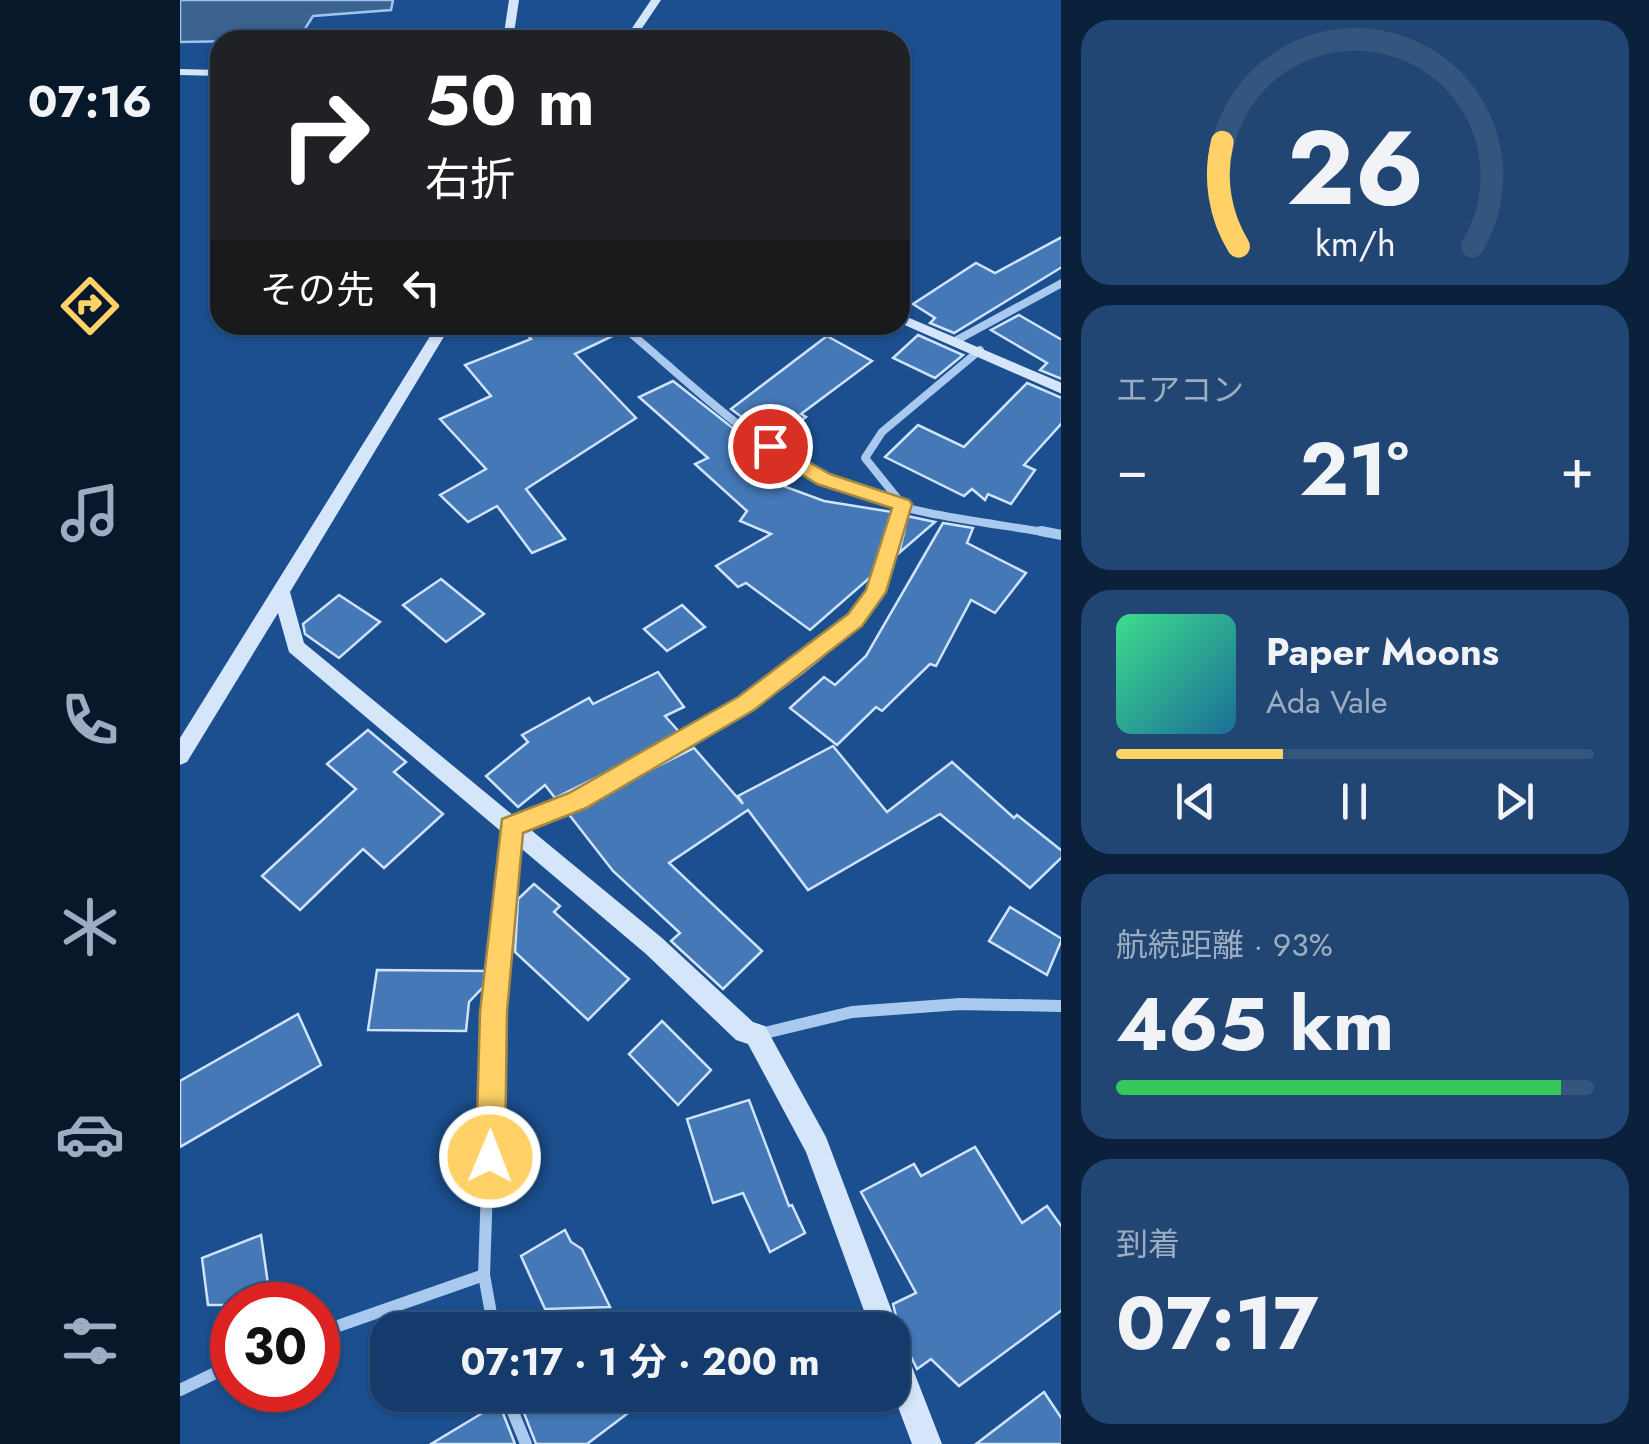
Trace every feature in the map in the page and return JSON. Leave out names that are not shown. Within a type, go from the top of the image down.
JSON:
[{"type":"street","points":[[510,30],[514,0]]},
{"type":"street","points":[[634,30],[648,2]]},
{"type":"street","points":[[180,72],[210,73]]},
{"type":"street","points":[[957,340],[1061,284]]},
{"type":"street","points":[[910,322],[1061,389]]},
{"type":"street","points":[[180,756],[438,335]]},
{"type":"street","points":[[633,335],[770,446],[823,479],[902,504],[1061,535]]},
{"type":"street","points":[[902,504],[865,458],[882,432],[980,350]]},
{"type":"street","points":[[511,827],[604,786],[746,704],[821,649],[855,620],[876,592],[902,504]]},
{"type":"street","points":[[282,594],[296,647],[654,946],[745,1031],[756,1035],[852,1012],[960,1004],[1061,1006]]},
{"type":"street","points":[[491,1312],[484,1275],[493,1012],[511,827]]},
{"type":"street","points":[[756,1035],[817,1146],[878,1312]]},
{"type":"street","points":[[340,1326],[484,1275]]},
{"type":"street","points":[[180,1390],[210,1376]]},
{"type":"street","points":[[910,1400],[926,1444]]},
{"type":"street","points":[[513,1412],[526,1444]]},
{"type":"water","points":[[180,0],[393,0],[391,10],[313,16],[304,30],[210,30],[210,41],[180,42]]},
{"type":"building","points":[[1061,238],[1061,268],[954,333],[930,323],[935,318],[913,304],[976,263],[995,273]]},
{"type":"building","points":[[1019,315],[1061,339],[1061,379],[1040,370],[1047,363],[991,330]]},
{"type":"building","points":[[528,335],[615,335],[575,354],[636,418],[526,489],[565,539],[532,553],[497,506],[468,522],[440,495],[486,469],[440,419],[491,396],[465,365],[531,339]]},
{"type":"building","points":[[918,335],[963,355],[935,378],[893,358]]},
{"type":"building","points":[[827,336],[872,361],[801,414],[806,417],[775,442],[731,409]]},
{"type":"building","points":[[673,381],[762,451],[752,459],[783,486],[824,501],[892,512],[874,574],[810,630],[746,583],[738,587],[716,566],[771,534],[740,521],[747,511],[695,464],[708,458],[639,397]]},
{"type":"building","points":[[1027,383],[1061,398],[1061,424],[1024,465],[1035,470],[1011,504],[988,494],[985,500],[972,489],[964,496],[885,457],[918,425],[964,447]]},
{"type":"building","points":[[907,516],[935,522],[899,553],[904,533]]},
{"type":"building","points":[[943,523],[973,528],[967,543],[1026,573],[995,613],[971,600],[936,666],[930,664],[882,711],[876,707],[837,745],[790,708],[824,677],[835,685],[866,656]]},
{"type":"building","points":[[441,579],[484,614],[446,642],[403,605]]},
{"type":"building","points":[[339,595],[380,622],[339,658],[305,634],[303,624]]},
{"type":"building","points":[[682,605],[705,627],[667,651],[644,629]]},
{"type":"building","points":[[658,672],[684,707],[665,716],[682,735],[555,798],[545,785],[518,807],[486,776],[528,742],[522,735],[589,698],[593,704]]},
{"type":"building","points":[[368,730],[406,762],[394,772],[443,814],[384,868],[363,849],[300,910],[262,876],[356,789],[327,764]]},
{"type":"building","points":[[833,746],[887,812],[952,762],[1014,818],[1017,815],[1061,850],[1061,858],[1030,888],[940,814],[808,890],[748,810],[669,863],[762,951],[723,989],[671,941],[680,933],[613,871],[567,812],[694,748],[743,804],[738,796]]},
{"type":"building","points":[[534,884],[560,906],[554,912],[629,979],[588,1020],[515,952],[518,899]]},
{"type":"building","points":[[1010,907],[1061,938],[1047,975],[989,941]]},
{"type":"building","points":[[377,970],[487,971],[486,984],[469,1002],[466,1031],[368,1030]]},
{"type":"building","points":[[298,1014],[321,1065],[180,1147],[180,1081]]},
{"type":"building","points":[[662,1021],[711,1070],[678,1105],[629,1054]]},
{"type":"building","points":[[749,1100],[789,1206],[792,1205],[805,1233],[770,1252],[743,1193],[713,1203],[687,1119]]},
{"type":"building","points":[[975,1147],[1022,1223],[1047,1206],[1061,1226],[1061,1311],[959,1386],[931,1359],[917,1369],[910,1355],[910,1312],[895,1312],[893,1304],[916,1293],[861,1192],[914,1164],[921,1176]]},
{"type":"building","points":[[565,1230],[571,1242],[582,1249],[610,1307],[545,1309],[521,1256]]},
{"type":"building","points":[[261,1235],[268,1282],[210,1282],[208,1305],[202,1258]]},
{"type":"building","points":[[1044,1392],[1061,1418],[1061,1444],[976,1444]]},
{"type":"building","points":[[484,1412],[503,1412],[515,1444],[431,1444]]},
{"type":"building","points":[[524,1412],[629,1412],[587,1444],[536,1444]]},
{"type":"route","points":[[490,1157],[493,1012],[511,827],[578,801],[746,704],[855,620],[876,592],[902,504],[823,479],[770,446]]}]
